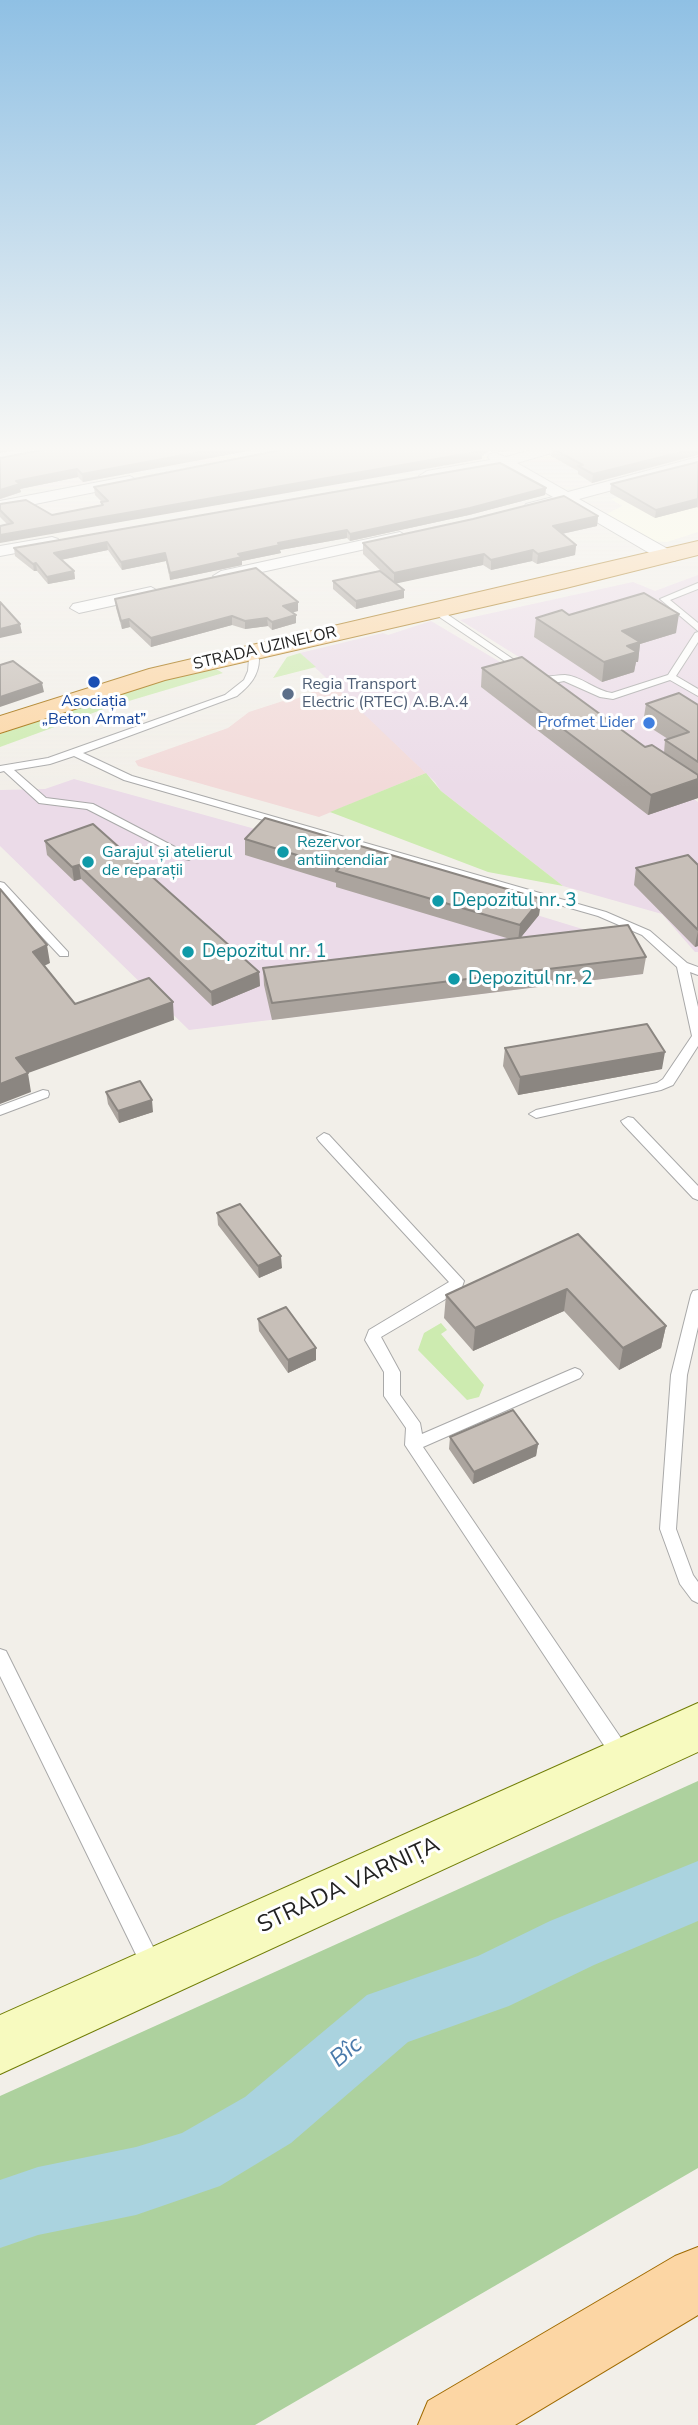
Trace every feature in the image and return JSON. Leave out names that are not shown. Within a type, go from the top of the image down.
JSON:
[{"type":"main road","name":"STRADA UZINELOR","points":[[0,725],[114,687],[249,652],[645,562]]},
{"type":"main road","points":[[452,2425],[698,2279]]},
{"type":"street","points":[[198,581],[285,562]]},
{"type":"street","points":[[79,608],[172,587]]},
{"type":"street","name":"STRADA VARNIȚA","points":[[0,2045],[698,1727]]},
{"type":"lane","points":[[698,586],[664,599],[698,628]]},
{"type":"lane","points":[[435,610],[559,694]]},
{"type":"lane","points":[[537,679],[549,681],[565,678],[603,695],[613,696],[671,677],[698,635]]},
{"type":"lane","points":[[3,769],[50,761],[237,692],[247,682],[255,666],[249,652]]},
{"type":"lane","points":[[671,677],[698,694]]},
{"type":"lane","points":[[74,752],[128,778],[602,914],[646,933],[683,966],[698,971]]},
{"type":"lane","points":[[3,769],[43,801],[89,806],[189,857]]},
{"type":"lane","points":[[0,885],[64,954]]},
{"type":"lane","points":[[536,1114],[661,1086],[668,1082],[698,1036],[683,966]]},
{"type":"lane","points":[[0,1111],[43,1094]]},
{"type":"lane","points":[[628,1121],[698,1195]]},
{"type":"lane","points":[[324,1138],[457,1281],[456,1286],[374,1334],[373,1340],[392,1372],[392,1396],[414,1427],[413,1445],[625,1760]]},
{"type":"lane","points":[[698,1295],[679,1375],[668,1530],[686,1578],[698,1595]]},
{"type":"lane","points":[[413,1445],[575,1374]]},
{"type":"lane","points":[[0,1657],[156,1974]]},
{"type":"shaded area","points":[[698,575],[698,744],[660,757],[530,664],[460,620],[633,582],[655,591]]},
{"type":"shaded area","points":[[431,621],[522,675],[698,802],[698,952],[695,952],[662,914],[563,886],[441,791],[435,782],[300,653],[383,633],[388,635]]},
{"type":"shaded area","points":[[312,682],[333,682],[426,773],[319,817],[138,766],[135,761],[228,728],[249,712],[283,701],[286,703],[320,689]]},
{"type":"shaded area","points":[[74,779],[335,851],[625,942],[643,974],[189,1030],[0,846],[0,790],[45,789]]},
{"type":"green space","points":[[300,653],[316,667],[273,678],[287,657]]},
{"type":"green space","points":[[214,668],[223,673],[112,706],[0,747],[0,734],[140,686]]},
{"type":"green space","points":[[426,773],[441,791],[563,886],[488,872],[330,812]]},
{"type":"green space","points":[[441,1323],[447,1330],[441,1334],[484,1385],[479,1397],[467,1400],[418,1350],[424,1333]]},
{"type":"green space","points":[[698,1781],[698,2168],[255,2425],[0,2425],[0,2096]]},
{"type":"building","points":[[31,562],[64,562],[74,571],[47,577],[36,563]]},
{"type":"building","points":[[167,562],[219,562],[170,573]]},
{"type":"building","points":[[383,562],[445,562],[394,573]]},
{"type":"building","points":[[256,568],[298,602],[283,606],[296,615],[272,622],[267,618],[245,621],[232,616],[151,638],[129,619],[121,621],[115,599]]},
{"type":"building","points":[[380,571],[404,590],[356,601],[333,581]]},
{"type":"building","points":[[644,593],[679,614],[622,631],[640,642],[627,646],[637,652],[604,662],[536,618],[562,610],[569,615]]},
{"type":"building","points":[[0,602],[20,624],[0,629]]},
{"type":"building","points":[[522,657],[645,747],[652,745],[698,775],[698,779],[651,795],[482,668]]},
{"type":"building","points":[[13,661],[42,683],[0,697],[0,665]]},
{"type":"building","points":[[679,693],[698,705],[698,762],[665,740],[689,732],[646,704]]},
{"type":"building","points":[[265,818],[541,899],[520,925],[336,871],[339,868],[245,839]]},
{"type":"building","points":[[93,824],[259,972],[211,992],[79,865],[72,867],[45,841]]},
{"type":"building","points":[[688,855],[698,865],[698,930],[636,868]]},
{"type":"building","points":[[0,889],[47,945],[33,952],[75,1004],[149,978],[173,1002],[16,1058],[28,1073],[0,1084]]},
{"type":"building","points":[[628,925],[646,957],[272,1003],[263,968]]},
{"type":"building","points":[[647,1024],[665,1052],[520,1077],[505,1048]]},
{"type":"building","points":[[140,1081],[152,1100],[118,1111],[106,1092]]},
{"type":"building","points":[[240,1204],[281,1256],[258,1266],[217,1213]]},
{"type":"building","points":[[578,1234],[666,1326],[623,1348],[567,1289],[475,1328],[446,1295]]},
{"type":"building","points":[[286,1307],[316,1348],[288,1360],[258,1319]]},
{"type":"building","points":[[513,1410],[538,1444],[474,1472],[450,1437]]},
{"type":"waterway","name":"Bîc","points":[[0,2214],[38,2201],[136,2181],[196,2162],[268,2120],[330,2070],[389,2017],[487,1984],[572,1943],[698,1891]]},
{"type":"place","name":"Asociația „Beton Armat”","points":[[94,682]]},
{"type":"place","name":"Regia Transport Electric (RTEC) A.B.A.4","points":[[288,694]]},
{"type":"place","name":"Profmet Lider","points":[[649,723]]},
{"type":"place","name":"Rezervor antiincendiar","points":[[283,852]]},
{"type":"place","name":"Garajul și atelierul de reparații","points":[[88,862]]},
{"type":"place","name":"Depozitul nr. 3","points":[[438,901]]},
{"type":"place","name":"Depozitul nr. 1","points":[[188,952]]},
{"type":"place","name":"Depozitul nr. 2","points":[[454,979]]}]
